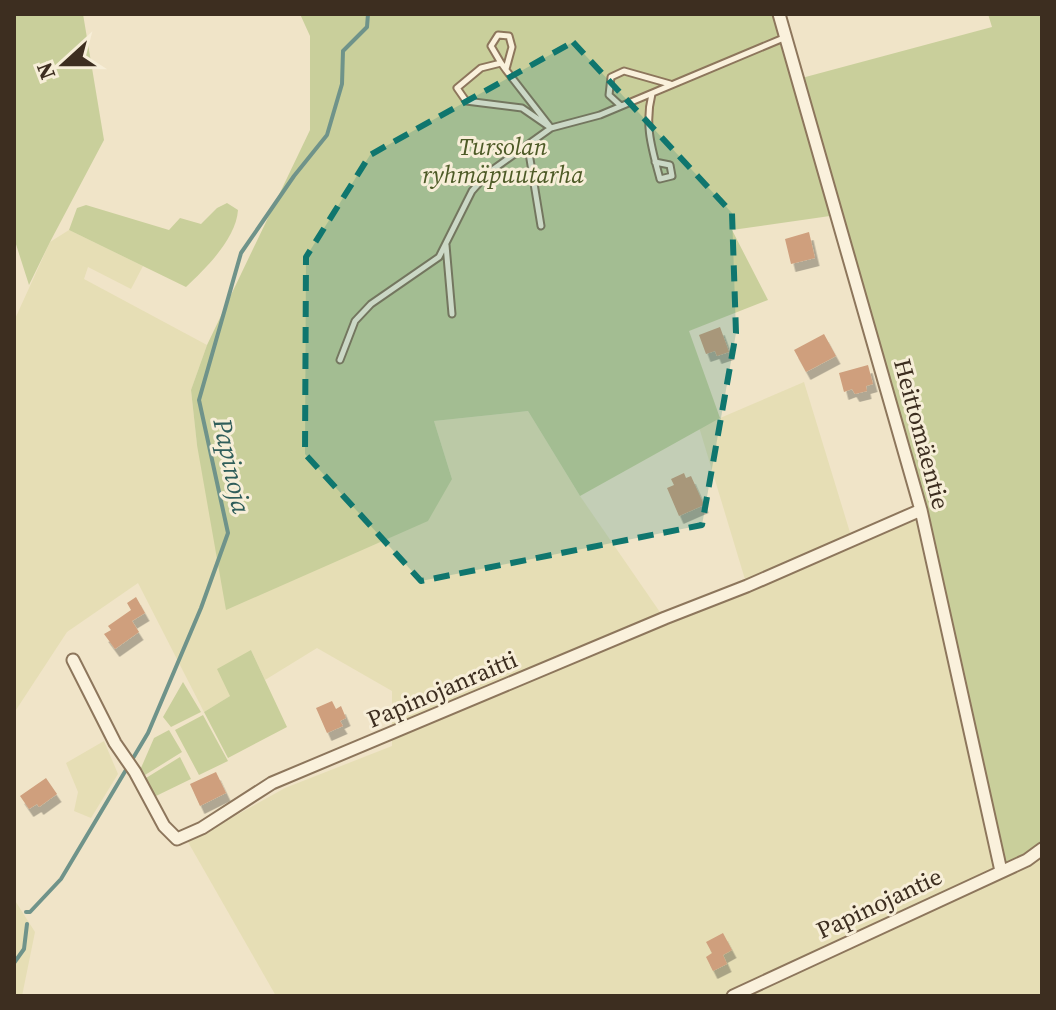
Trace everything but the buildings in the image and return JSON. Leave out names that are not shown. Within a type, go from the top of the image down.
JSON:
[{"type":"street","name":"Heittomäentie","points":[[779,14],[921,510],[1001,871]]},
{"type":"street","name":"Papinojanraitti","points":[[73,660],[164,826],[177,839],[202,828],[272,783],[747,586],[921,510]]},
{"type":"street","name":"Papinojantie","points":[[733,996],[1027,860],[1042,849]]},
{"type":"lane","points":[[506,70],[512,47],[509,36],[498,35],[491,46],[506,70],[551,128]]},
{"type":"lane","points":[[340,360],[355,321],[371,304],[439,257],[472,191],[488,173],[551,128],[600,115],[786,37]]},
{"type":"lane","points":[[501,63],[481,68],[457,88],[466,101],[522,108],[551,128]]},
{"type":"lane","points":[[621,106],[609,95],[611,77],[624,71],[671,85]]},
{"type":"lane","points":[[652,93],[646,117],[655,162]]},
{"type":"lane","points":[[535,140],[529,153],[541,226]]},
{"type":"lane","points":[[446,244],[452,314]]},
{"type":"highlighted area","points":[[573,42],[732,213],[736,333],[702,525],[421,581],[305,454],[306,257],[370,155]]},
{"type":"shaded area","points":[[69,230],[143,266],[131,289],[88,267],[84,279],[207,345],[191,390],[197,445],[452,479],[434,421],[528,411],[580,496],[664,618],[747,586],[699,427],[804,382],[852,539],[921,510],[1042,849],[1042,996],[276,996],[188,842],[285,788],[392,746],[392,691],[317,648],[265,680],[251,650],[230,696],[204,712],[138,583],[67,632],[14,713],[14,321],[50,242]]},
{"type":"shaded area","points":[[104,741],[118,774],[91,818],[74,811],[78,792],[66,763]]},
{"type":"shaded area","points":[[14,899],[35,932],[22,996],[14,996]]},
{"type":"green space","points":[[14,14],[83,14],[104,140],[29,285],[14,238]]},
{"type":"green space","name":"Tursolan ryhmäpuutarha","points":[[300,14],[777,14],[798,79],[992,27],[988,14],[1042,14],[1042,849],[1001,871],[921,510],[837,215],[732,230],[768,300],[689,331],[720,418],[580,496],[528,411],[434,421],[452,479],[428,521],[226,610],[197,445],[191,390],[207,345],[310,130],[310,36]]},
{"type":"green space","points":[[227,203],[238,210],[232,232],[219,252],[186,287],[69,230],[77,208],[86,205],[169,230],[180,218],[201,224]]},
{"type":"green space","points":[[251,650],[287,727],[228,758],[204,712],[230,696],[217,669]]},
{"type":"green space","points":[[183,682],[201,712],[171,727],[163,717]]},
{"type":"green space","points":[[203,715],[228,761],[199,775],[175,730]]},
{"type":"green space","points":[[169,730],[182,752],[145,775],[141,768],[154,738]]},
{"type":"green space","points":[[180,757],[191,779],[156,796],[146,778]]},
{"type":"waterway","name":"Papinoja","points":[[26,912],[30,912],[61,879],[148,733],[201,608],[228,533],[199,400],[241,253],[294,176],[327,135],[342,84],[343,51],[367,27],[368,14]]},
{"type":"waterway","name":"Papinoja","points":[[14,963],[24,949],[27,924]]}]
